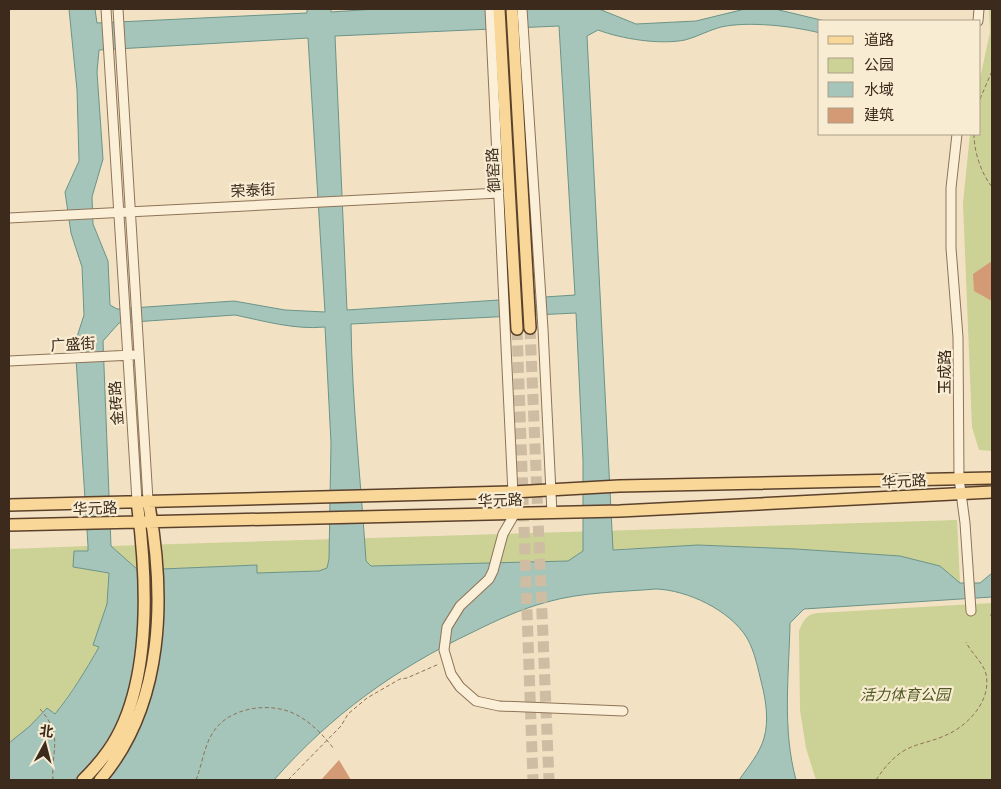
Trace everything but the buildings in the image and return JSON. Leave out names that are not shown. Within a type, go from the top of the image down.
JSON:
[{"type":"main road","name":"御窑路","points":[[499,9],[496,35],[517,328]]},
{"type":"main road","name":"御窑路","points":[[512,9],[530,328]]},
{"type":"main road","name":"华元路","points":[[9,505],[143,500],[513,492],[619,486],[992,478]]},
{"type":"main road","name":"华元路","points":[[9,525],[620,512],[992,492]]},
{"type":"main road","name":"金砖路","points":[[100,780],[116,761],[138,720],[152,673],[157,630],[156,561],[152,521],[143,500]]},
{"type":"main road","name":"金砖路","points":[[83,780],[109,750],[130,706],[141,668],[144,621],[140,522],[143,500]]},
{"type":"street","name":"金砖路","points":[[106,9],[124,303],[143,500]]},
{"type":"street","name":"金砖路","points":[[118,9],[137,330],[143,500]]},
{"type":"street","points":[[490,9],[496,35],[499,193],[514,515],[503,534],[494,571],[489,579],[453,614],[447,627],[444,650],[451,674],[460,687],[476,701],[499,706],[623,711]]},
{"type":"street","points":[[522,9],[552,513]]},
{"type":"street","name":"玉成路","points":[[957,135],[951,188],[951,248],[958,336],[959,478],[965,524],[971,611]]},
{"type":"street","name":"荣泰街","points":[[9,218],[130,210],[499,193]]},
{"type":"street","name":"广盛街","points":[[9,361],[138,355]]},
{"type":"path","points":[[981,97],[992,71]]},
{"type":"path","points":[[974,135],[977,154],[986,179],[992,187]]},
{"type":"path","points":[[876,780],[896,756],[917,744],[944,736],[958,729],[980,706],[986,688],[986,673],[966,642]]},
{"type":"path","points":[[288,780],[326,739],[341,726],[348,714],[367,698],[400,679],[407,678],[447,661]]},
{"type":"path","points":[[196,780],[211,735],[223,720],[242,710],[266,708],[294,713],[326,739],[334,749]]},
{"type":"path","points":[[40,709],[51,722],[56,741],[53,780]]},
{"type":"green space","points":[[989,9],[992,9],[992,451],[979,450],[972,427],[963,203],[970,135],[981,135],[981,74],[990,32]]},
{"type":"green space","points":[[957,520],[960,583],[940,566],[900,556],[796,549],[698,545],[583,551],[568,561],[371,566],[319,571],[257,573],[256,565],[138,571],[111,546]]},
{"type":"green space","points":[[88,546],[88,551],[73,567],[109,573],[107,604],[93,645],[99,646],[82,676],[55,714],[47,708],[30,726],[9,743],[9,549]]},
{"type":"green space","name":"活力体育公园","points":[[992,603],[992,780],[816,780],[806,748],[800,710],[799,631],[805,619],[818,613]]},
{"type":"water","points":[[69,9],[95,9],[97,23],[307,13],[307,9],[331,9],[331,12],[376,9],[599,9],[636,24],[696,21],[745,9],[775,9],[821,20],[818,20],[818,33],[784,26],[744,24],[721,27],[690,39],[664,42],[618,36],[598,30],[587,36],[613,550],[698,545],[900,556],[940,566],[960,583],[980,583],[992,573],[992,597],[804,609],[790,623],[788,721],[789,741],[796,780],[739,780],[760,749],[766,725],[763,691],[750,643],[730,619],[707,603],[681,593],[656,589],[574,596],[537,605],[518,611],[444,646],[391,678],[341,714],[296,756],[274,780],[9,780],[9,743],[30,726],[47,708],[55,714],[67,698],[99,647],[93,645],[107,604],[109,573],[73,567],[74,551],[88,551],[75,343],[84,315],[82,267],[71,233],[65,192],[79,161],[77,90]],"holes":[[[559,26],[575,295],[347,310],[335,36]],[[308,38],[325,312],[285,310],[234,301],[117,309],[110,305],[108,261],[93,224],[92,197],[103,159],[97,72],[99,50]],[[576,313],[583,460],[583,551],[568,561],[371,566],[366,561],[355,413],[351,324]],[[235,315],[291,326],[325,327],[331,443],[329,559],[327,568],[319,571],[257,573],[257,565],[138,570],[111,546],[103,341],[119,323]]]},
{"type":"tunnel","points":[[530,328],[549,780]]},
{"type":"tunnel","points":[[517,329],[533,780]]}]
